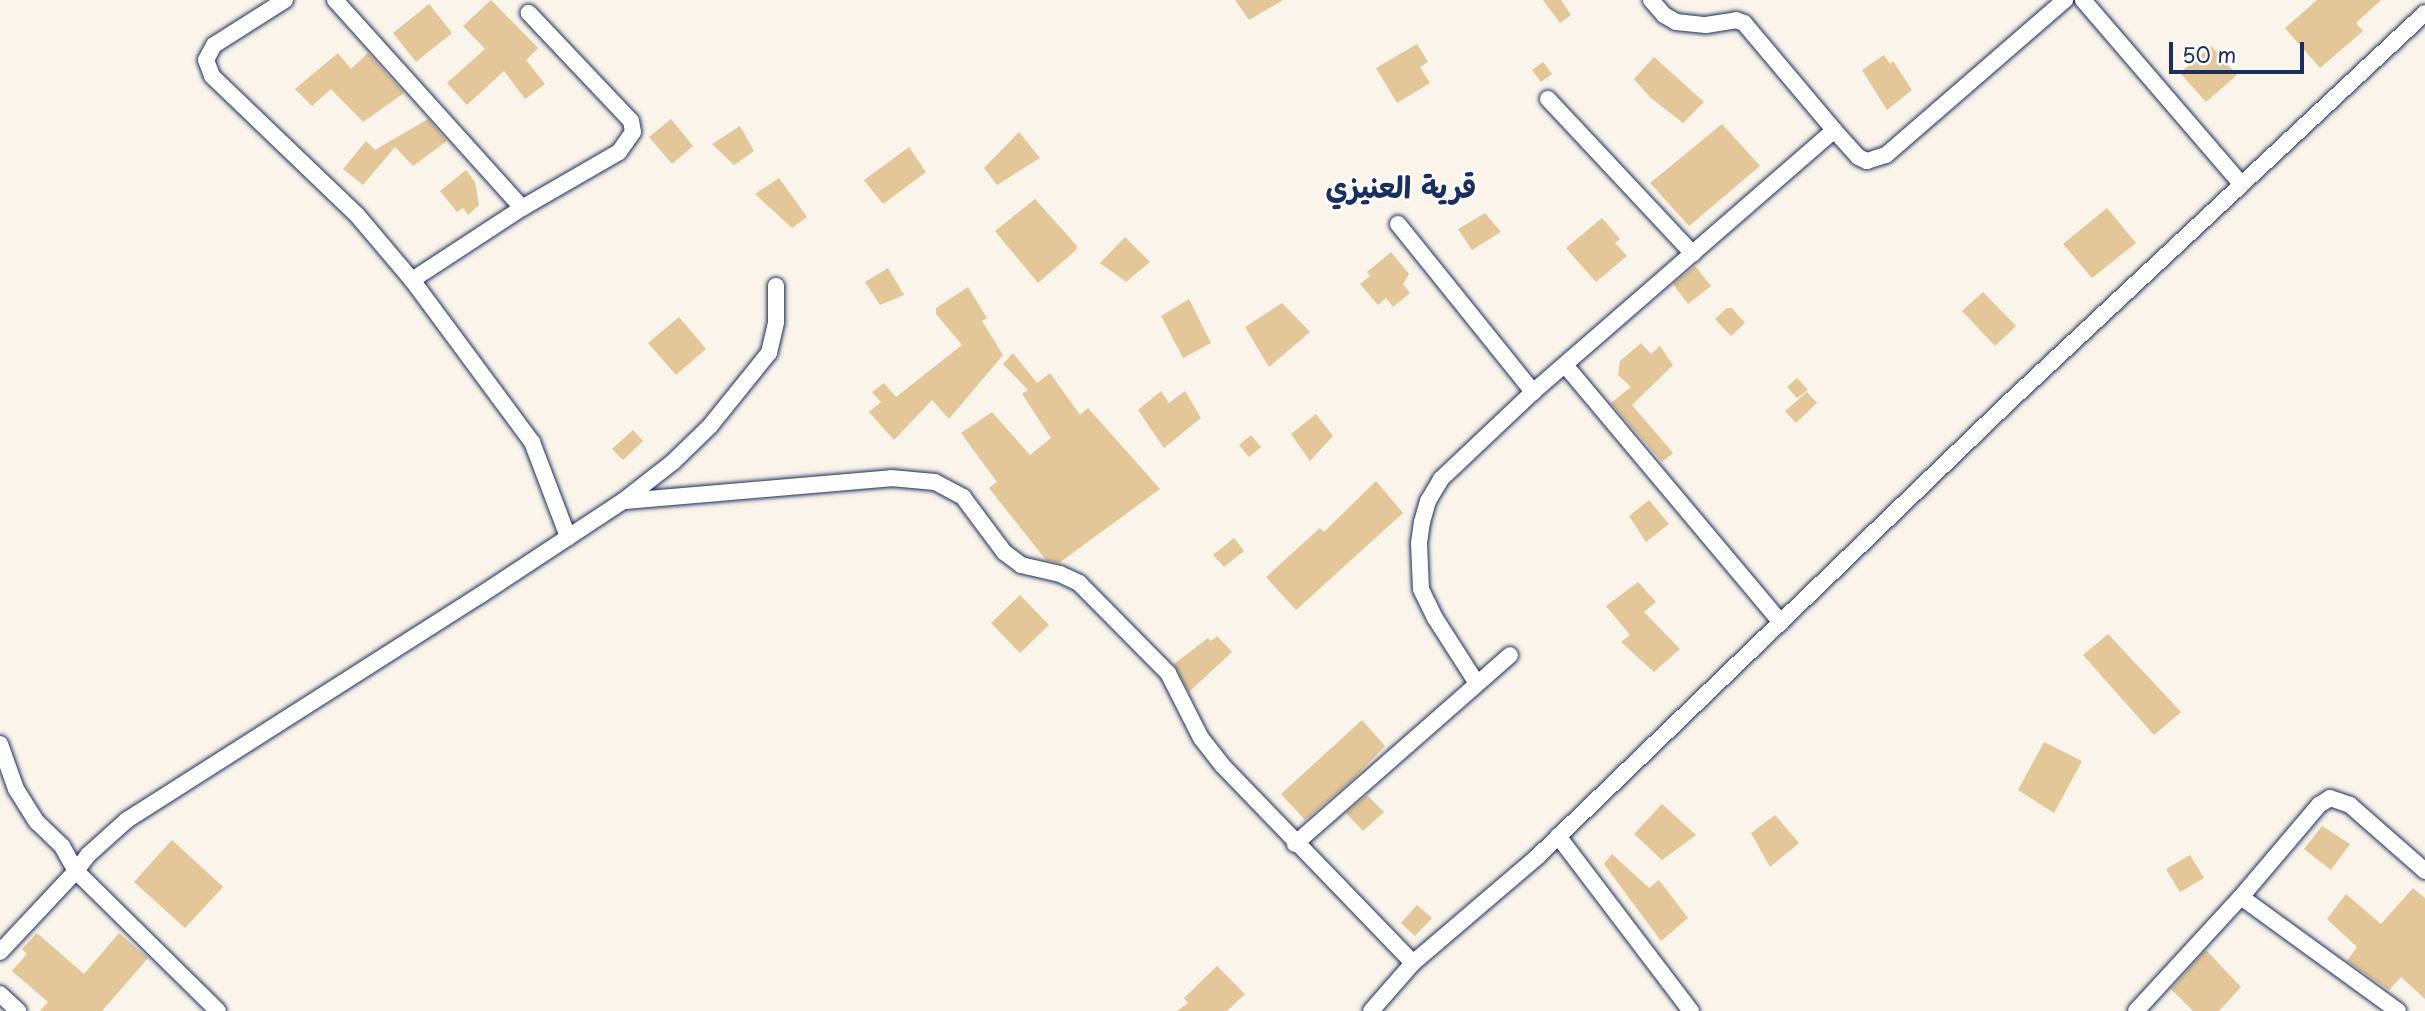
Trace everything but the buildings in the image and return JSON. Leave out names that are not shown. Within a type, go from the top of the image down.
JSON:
[{"type":"street","points":[[285,0],[214,45],[209,52],[206,66],[212,76],[357,215],[412,280],[532,442],[568,537]]},
{"type":"street","points":[[335,0],[522,208]]},
{"type":"street","points":[[1651,0],[1664,15],[1676,22],[1706,25],[1736,20],[1744,23],[1858,157],[1867,161],[1886,155],[2064,0]]},
{"type":"street","points":[[2083,0],[2241,184]]},
{"type":"street","points":[[412,280],[522,208],[619,152],[634,132],[631,121],[529,13]]},
{"type":"street","points":[[1371,1011],[1413,963],[1558,836],[2241,184],[2425,13]]},
{"type":"street","points":[[1548,99],[1693,254]]},
{"type":"street","points":[[1476,682],[1431,612],[1421,589],[1419,542],[1422,522],[1428,501],[1441,479],[1533,392],[1834,130]]},
{"type":"street","points":[[1398,224],[1533,392]]},
{"type":"street","points":[[0,952],[88,855],[127,820],[623,502],[673,462],[753,376],[769,354],[773,340],[776,286]]},
{"type":"street","points":[[1565,365],[1781,622]]},
{"type":"street","points":[[623,502],[891,478],[935,482],[962,497],[1004,552],[1021,565],[1069,579],[1098,601],[1168,673],[1201,738],[1295,844],[1413,963]]},
{"type":"street","points":[[1295,844],[1476,682],[1510,655]]},
{"type":"street","points":[[0,744],[16,789],[37,822],[62,846],[76,871],[218,1011]]},
{"type":"street","points":[[2136,1011],[2241,897],[2319,805],[2330,799],[2350,805],[2425,871]]},
{"type":"street","points":[[1558,836],[1691,1011]]},
{"type":"street","points":[[2241,897],[2398,1011]]},
{"type":"street","points":[[0,994],[18,1011]]},
{"type":"district","name":"قرية العنيزي","points":[[1401,186]]}]
